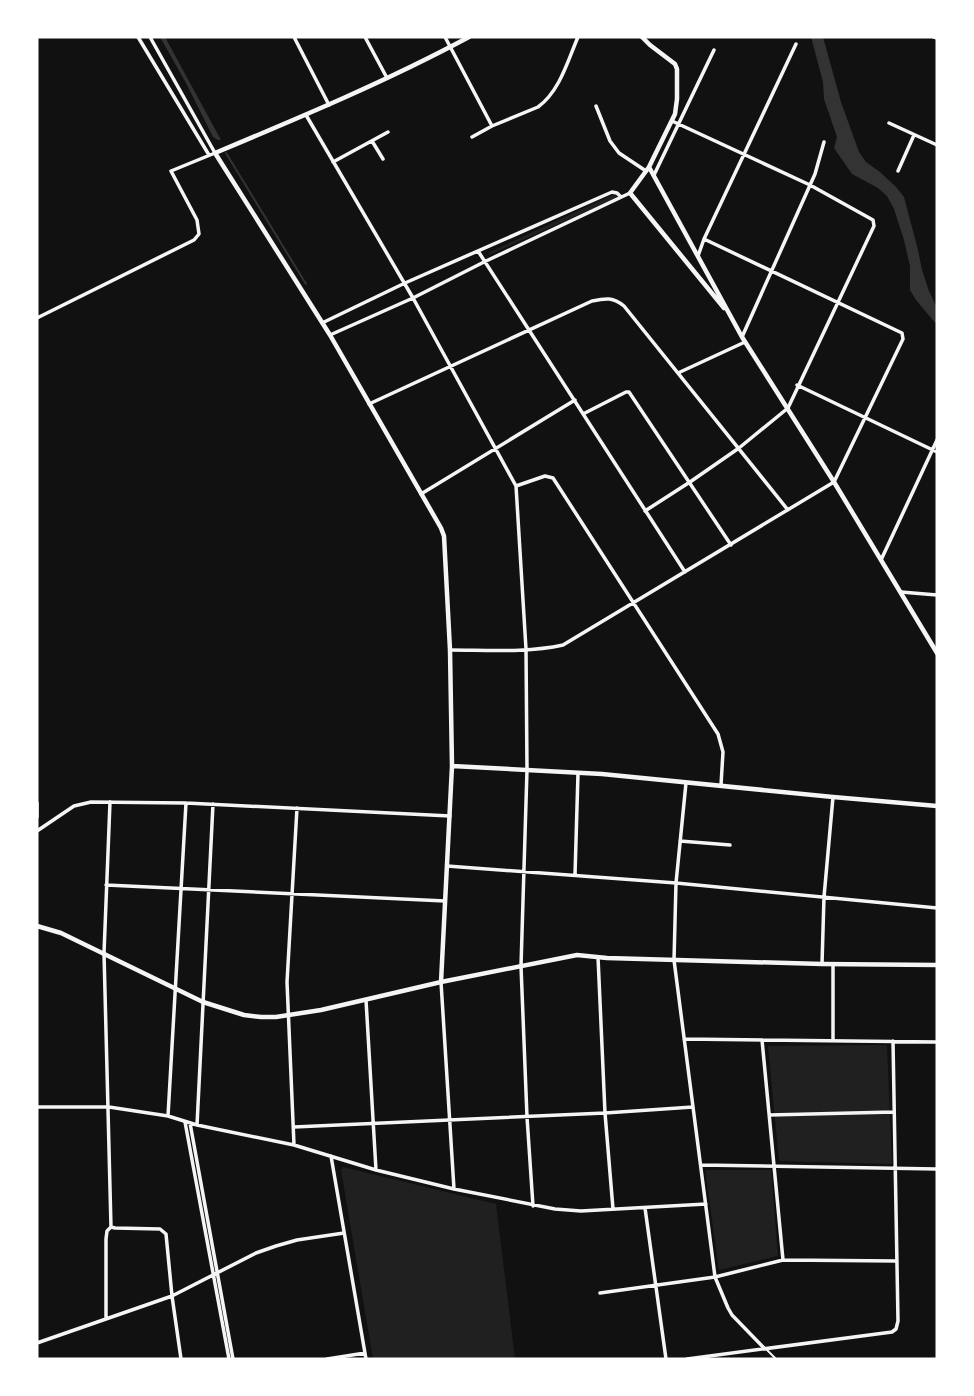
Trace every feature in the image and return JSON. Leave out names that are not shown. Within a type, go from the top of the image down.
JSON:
[{"type":"street","points":[[138,37],[209,155]]},
{"type":"street","points":[[150,37],[215,153],[323,323],[444,536],[452,766],[441,982],[454,1189]]},
{"type":"street","points":[[294,37],[329,105]]},
{"type":"street","points":[[365,37],[387,79]]},
{"type":"street","points":[[445,37],[492,126]]},
{"type":"street","points":[[37,318],[194,240],[200,227],[170,170],[329,105],[469,37]]},
{"type":"street","points":[[472,137],[545,102],[553,92],[578,37]]},
{"type":"street","points":[[330,335],[630,193],[648,169],[675,114],[675,64],[642,37]]},
{"type":"street","points":[[698,256],[796,44]]},
{"type":"street","points":[[654,175],[714,50]]},
{"type":"street","points":[[596,106],[610,141],[619,153],[654,175],[742,337],[834,482],[937,653]]},
{"type":"street","points":[[306,115],[413,298],[516,486],[526,649],[527,770],[521,966],[533,1206]]},
{"type":"street","points":[[646,511],[739,448],[788,408],[874,226],[873,220],[810,185],[672,121]]},
{"type":"street","points":[[889,123],[937,145]]},
{"type":"street","points":[[334,162],[388,132]]},
{"type":"street","points":[[898,171],[914,134]]},
{"type":"street","points":[[372,141],[383,159]]},
{"type":"street","points":[[742,337],[810,185],[824,142]]},
{"type":"street","points":[[323,323],[612,192],[621,197]]},
{"type":"street","points":[[630,193],[731,317]]},
{"type":"street","points":[[450,650],[526,649],[563,645],[834,482],[903,335],[838,301],[704,239]]},
{"type":"street","points":[[478,251],[685,572]]},
{"type":"street","points":[[369,404],[592,301],[606,298],[617,300],[788,510]]},
{"type":"street","points":[[678,373],[745,342]]},
{"type":"street","points":[[797,386],[935,451]]},
{"type":"street","points":[[583,414],[626,391],[629,392],[731,545]]},
{"type":"street","points":[[421,494],[575,400]]},
{"type":"street","points":[[881,561],[935,451],[937,440]]},
{"type":"street","points":[[516,486],[545,475],[553,478],[718,734],[723,752],[721,785]]},
{"type":"street","points":[[901,592],[937,595]]},
{"type":"street","points":[[452,766],[578,772],[937,806]]},
{"type":"street","points":[[575,876],[578,772]]},
{"type":"street","points":[[686,781],[676,883],[674,960],[715,1277],[732,1315],[765,1349]]},
{"type":"street","points":[[822,964],[824,897],[833,797]]},
{"type":"street","points":[[37,831],[80,804],[110,802],[213,804],[450,816]]},
{"type":"street","points":[[106,1319],[106,1238],[111,1227],[104,953],[110,802]]},
{"type":"street","points":[[37,803],[37,817]]},
{"type":"street","points":[[168,1116],[186,803]]},
{"type":"street","points":[[197,1125],[213,804]]},
{"type":"street","points":[[294,1145],[287,982],[298,808]]},
{"type":"street","points":[[680,841],[730,845]]},
{"type":"street","points":[[447,866],[676,883],[937,908]]},
{"type":"street","points":[[106,885],[445,901]]},
{"type":"street","points":[[37,926],[61,933],[203,1002],[244,1015],[269,1017],[321,1010],[441,982],[578,955],[674,960],[937,965]]},
{"type":"street","points":[[598,957],[605,1113],[613,1209]]},
{"type":"street","points":[[833,964],[833,1040]]},
{"type":"street","points":[[366,1000],[376,1170]]},
{"type":"street","points":[[684,1039],[937,1042]]},
{"type":"street","points":[[762,1040],[783,1260]]},
{"type":"street","points":[[687,1359],[892,1332],[896,1329],[893,1041]]},
{"type":"street","points":[[37,1107],[109,1107],[168,1116],[188,1123],[294,1145],[376,1170],[533,1206],[581,1211],[706,1204]]},
{"type":"street","points":[[294,1127],[693,1107]]},
{"type":"street","points":[[769,1115],[894,1112]]},
{"type":"street","points":[[188,1123],[231,1359]]},
{"type":"street","points":[[331,1156],[366,1359]]},
{"type":"street","points":[[701,1165],[937,1169]]},
{"type":"street","points":[[645,1208],[666,1359]]},
{"type":"street","points":[[111,1227],[160,1228],[166,1234],[181,1359]]},
{"type":"street","points":[[37,1343],[172,1296],[276,1245],[344,1233]]},
{"type":"street","points":[[600,1293],[715,1277],[783,1260],[897,1261]]},
{"type":"street","points":[[327,1359],[365,1353]]},
{"type":"lane","points":[[765,1349],[776,1359]]},
{"type":"shaded area","points":[[160,37],[165,37],[221,140],[213,137]]},
{"type":"shaded area","points":[[811,37],[823,37],[841,102],[859,152],[866,162],[880,172],[904,197],[922,270],[937,308],[937,325],[910,290],[910,266],[904,240],[887,196],[852,174],[834,148],[837,137],[824,99],[823,82]]},
{"type":"shaded area","points":[[614,194],[617,195],[616,198],[489,255],[490,252]]},
{"type":"shaded area","points":[[887,1045],[892,1164],[779,1161],[768,1046]]},
{"type":"shaded area","points":[[343,1167],[496,1204],[515,1359],[373,1359],[341,1170]]},
{"type":"shaded area","points":[[705,1170],[771,1170],[778,1256],[719,1270]]},
{"type":"waterway","points":[[226,153],[306,284]]}]
